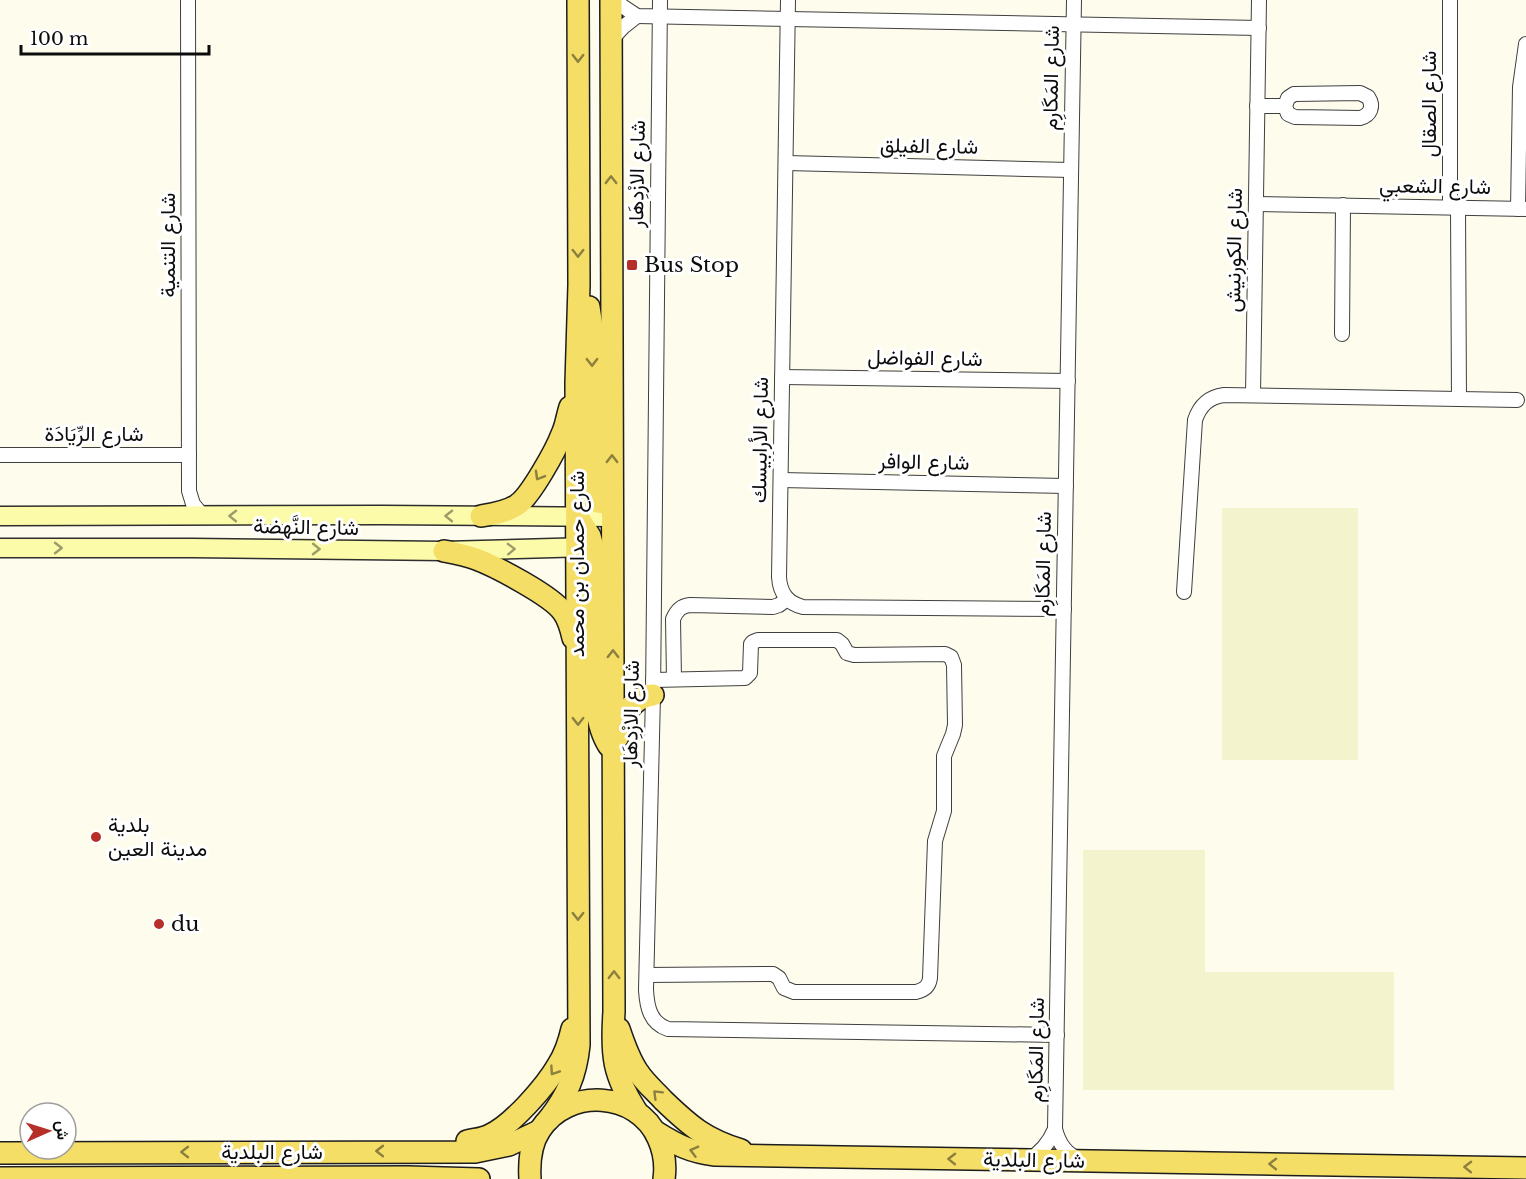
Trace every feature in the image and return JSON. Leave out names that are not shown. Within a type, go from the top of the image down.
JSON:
[{"type":"main road","name":"شارع حمدان بن محمد","points":[[578,0],[579,285],[576,383],[578,517],[594,547],[613,752],[613,1051],[620,1083],[637,1112]]},
{"type":"main road","name":"شارع حمدان بن محمد","points":[[530,1179],[529,1163],[532,1146],[543,1125],[557,1109],[567,1091],[578,1063],[578,681],[594,547],[612,517],[611,0]]},
{"type":"main road","points":[[579,285],[587,301],[592,327],[593,493],[598,502],[603,503],[612,495]]},
{"type":"main road","points":[[481,516],[510,510],[528,495],[562,436],[576,383]]},
{"type":"main road","points":[[444,551],[465,555],[490,564],[552,601],[563,611],[573,638],[578,681]]},
{"type":"main road","points":[[613,752],[628,708],[653,687]]},
{"type":"main road","points":[[406,1151],[489,1136],[515,1117],[558,1065],[571,1034],[579,996]]},
{"type":"main road","points":[[614,1012],[629,1056],[637,1071],[654,1090],[696,1131],[720,1144],[759,1156]]},
{"type":"main road","name":"شارع البلدية","points":[[0,1153],[475,1152],[509,1145],[543,1125],[563,1108],[581,1101],[600,1099],[620,1103],[637,1112]]},
{"type":"main road","points":[[637,1112],[656,1132],[662,1146],[665,1161],[664,1179]]},
{"type":"main road","name":"شارع البلدية","points":[[656,1132],[685,1149],[715,1155],[1526,1168]]},
{"type":"main road","name":"شارع البلدية","points":[[0,1179],[439,1177],[479,1179]]},
{"type":"street","name":"شارع التنمية","points":[[188,0],[189,491],[193,504],[202,515]]},
{"type":"street","points":[[616,0],[637,16],[1259,28]]},
{"type":"street","name":"شارع الازْدِهَار","points":[[660,0],[653,687],[647,975],[647,999],[651,1017],[661,1027],[668,1029],[1057,1035]]},
{"type":"street","name":"شارع الأرابيسك","points":[[787,599],[780,586],[779,577],[788,0]]},
{"type":"street","name":"شارع المَكَارِم","points":[[1074,0],[1055,1129],[1057,1138],[1067,1152],[1082,1161]]},
{"type":"street","name":"شارع الكورنيش","points":[[1253,395],[1259,0]]},
{"type":"street","name":"شارع الصقال","points":[[1450,0],[1460,399]]},
{"type":"street","points":[[611,40],[637,16]]},
{"type":"street","points":[[1522,209],[1520,87],[1526,44]]},
{"type":"street","points":[[1360,93],[1368,97],[1372,104],[1368,114],[1360,118],[1295,117],[1288,114],[1285,106],[1288,98],[1294,94],[1360,93]]},
{"type":"street","points":[[1257,106],[1285,106]]},
{"type":"street","name":"شارع الفيلق","points":[[786,163],[1071,170]]},
{"type":"street","name":"شارع الشعبي","points":[[1256,204],[1522,209]]},
{"type":"street","points":[[1342,334],[1343,205]]},
{"type":"street","name":"شارع الفواضل","points":[[782,377],[1068,381]]},
{"type":"street","points":[[1184,592],[1195,420],[1197,413],[1205,403],[1217,396],[1517,400]]},
{"type":"street","name":"شارع الرِّيَادَة","points":[[0,454],[189,455]]},
{"type":"street","name":"شارع الوافر","points":[[781,480],[1066,486]]},
{"type":"street","points":[[171,515],[189,491]]},
{"type":"street","name":"شارع النَّهضة","points":[[0,516],[612,517]]},
{"type":"street","points":[[192,548],[214,543],[275,544],[280,542],[286,532],[285,517]]},
{"type":"street","name":"شارع النَّهضة","points":[[0,548],[444,551],[594,547]]},
{"type":"street","points":[[674,679],[673,619],[680,608],[690,604],[773,607],[787,599],[803,607],[1064,609]]},
{"type":"street","points":[[647,975],[773,974],[779,978],[784,988],[794,992],[916,992],[924,989],[930,978],[935,841],[944,811],[944,756],[955,725],[954,665],[951,657],[945,654],[854,655],[847,653],[837,640],[758,640],[751,644],[750,673],[747,677],[674,679],[653,687]]},
{"type":"street","name":"شارع المَكَارِم","points":[[1028,1160],[1047,1144],[1055,1129]]},
{"type":"green space","points":[[1222,508],[1358,508],[1358,760],[1222,760]]},
{"type":"green space","points":[[1083,850],[1205,850],[1205,972],[1394,972],[1394,1090],[1083,1090]]},
{"type":"place","name":"Bus Stop","points":[[632,265]]},
{"type":"place","name":"بلدية مدينة العين","points":[[96,837]]},
{"type":"place","name":"du","points":[[159,924]]}]
